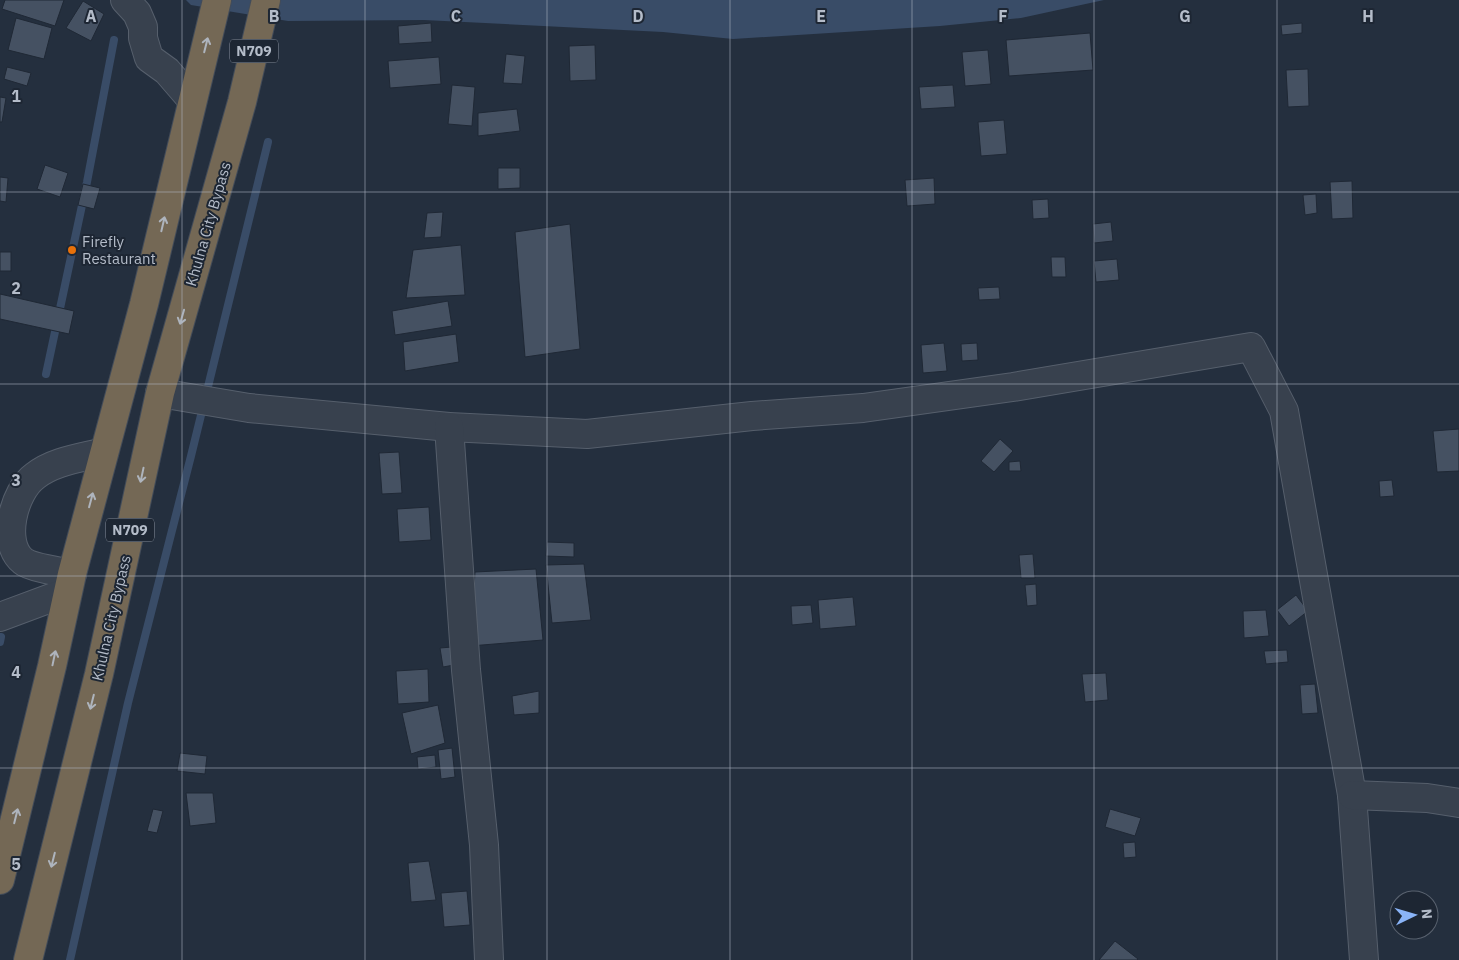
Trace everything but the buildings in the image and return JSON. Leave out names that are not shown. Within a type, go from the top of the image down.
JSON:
[{"type":"highway","name":"N709","points":[[0,880],[52,666],[69,583],[144,304],[217,0]]},
{"type":"highway","name":"Khulna City Bypass","points":[[28,960],[99,674],[160,393],[242,102],[266,0]]},
{"type":"street","points":[[125,0],[138,12],[149,58],[167,71],[193,95]]},
{"type":"street","points":[[160,393],[250,408],[450,427],[587,434],[752,416],[863,408],[1013,387],[1251,346],[1284,411],[1364,796],[1364,960]]},
{"type":"street","points":[[450,427],[466,670],[484,845],[489,960]]},
{"type":"street","points":[[69,583],[24,562],[15,552],[12,541],[12,521],[16,502],[25,484],[36,474],[64,462],[104,452]]},
{"type":"street","points":[[0,617],[69,583]]},
{"type":"street","points":[[1364,796],[1427,798],[1459,803]]},
{"type":"water","points":[[186,0],[1104,0],[1021,18],[940,26],[733,39],[663,32],[424,20],[288,21],[191,5]]},
{"type":"waterway","points":[[46,374],[87,182],[114,40]]},
{"type":"waterway","points":[[70,960],[128,703],[268,142]]},
{"type":"waterway","points":[[0,642],[1,637]]},
{"type":"place","name":"Firefly Restaurant","points":[[72,250]]}]
